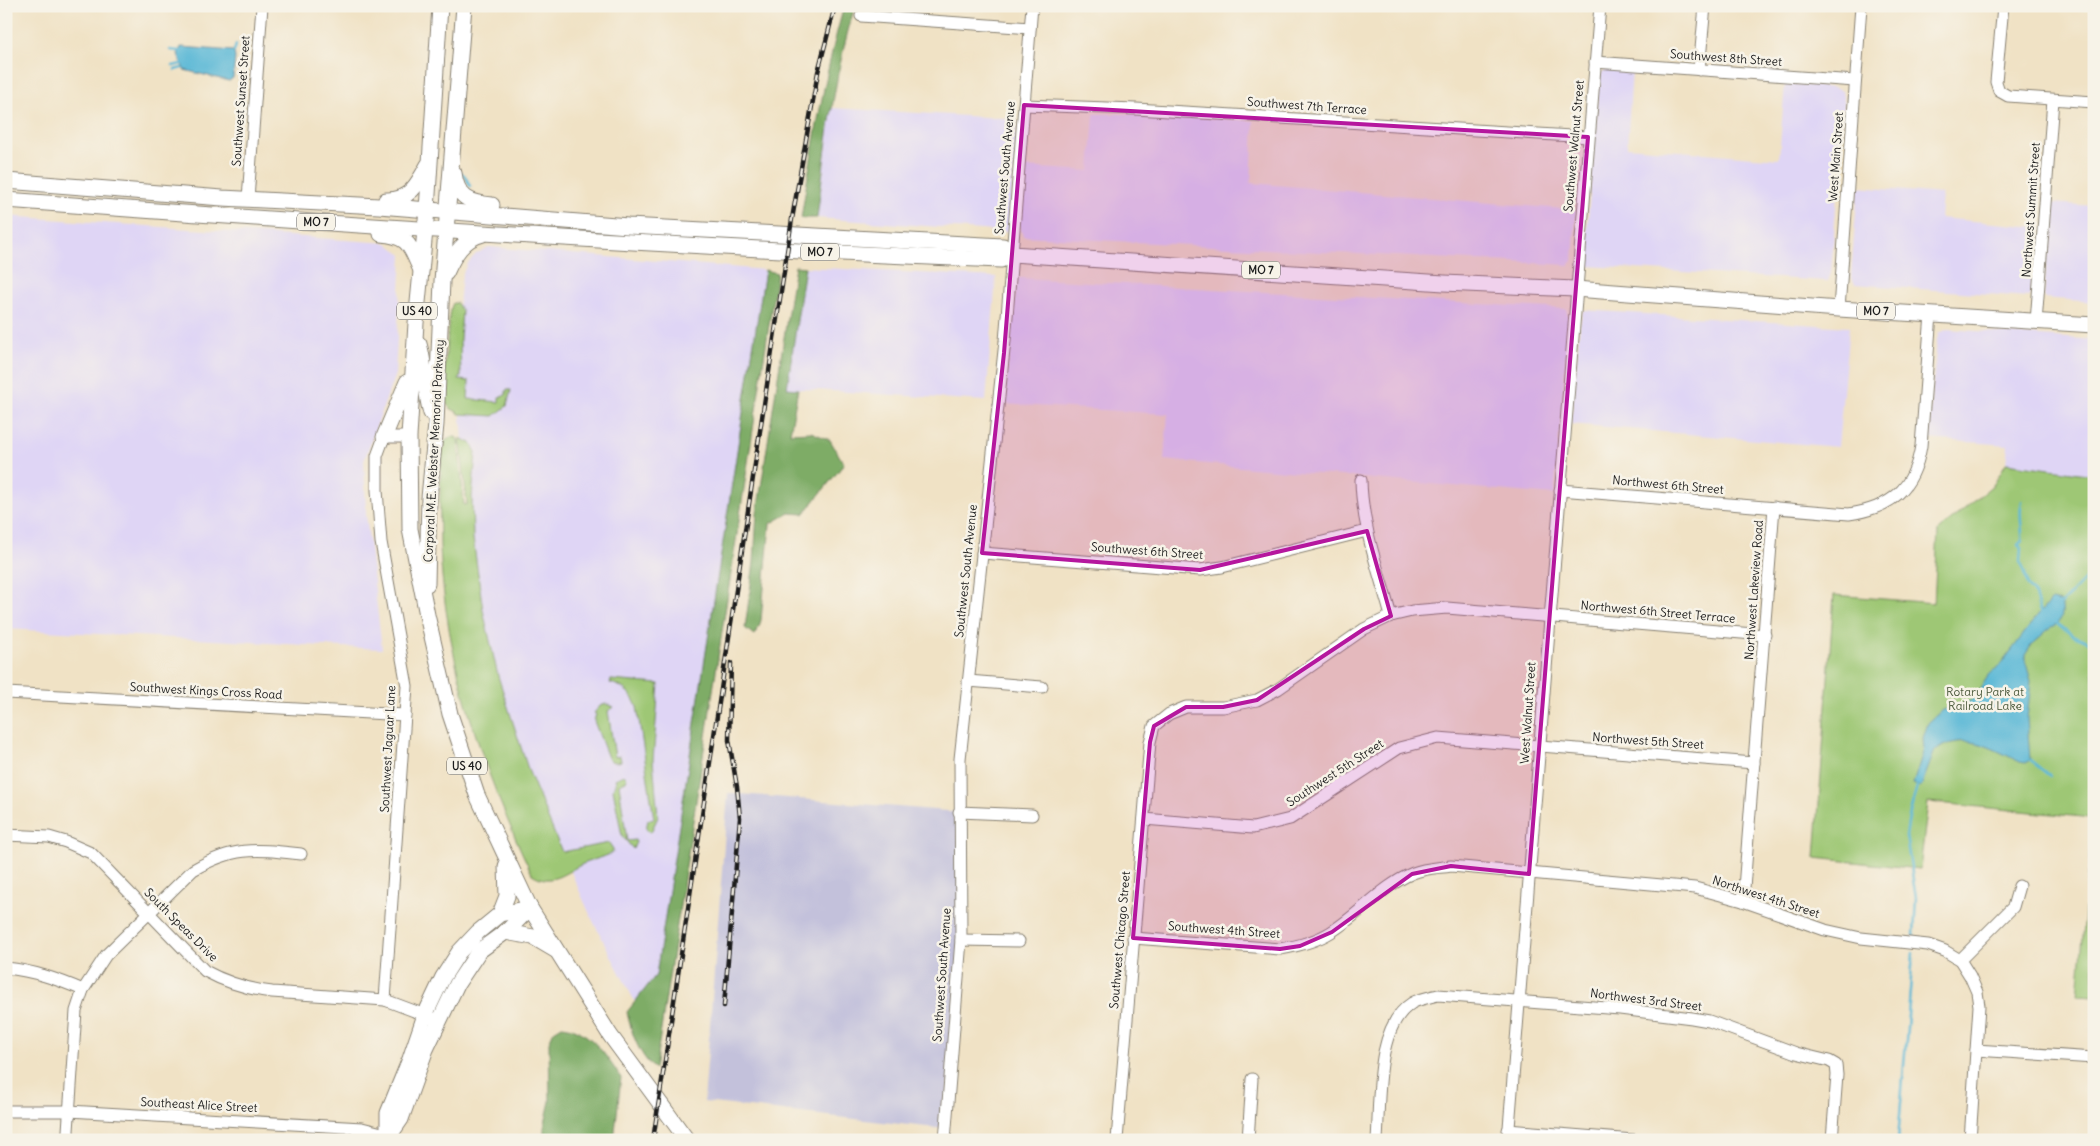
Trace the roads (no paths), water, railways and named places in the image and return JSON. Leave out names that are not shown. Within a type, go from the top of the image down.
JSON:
[{"type":"main road","name":"Corporal M.E. Webster Memorial Parkway","points":[[427,615],[410,529],[409,438],[415,331],[427,210],[440,6]]},
{"type":"main road","name":"Corporal M.E. Webster Memorial Parkway","points":[[427,615],[429,498],[436,424],[442,282],[464,6]]},
{"type":"main road","points":[[452,158],[456,186],[474,203],[538,209],[542,218]]},
{"type":"main road","points":[[357,204],[371,200],[394,200],[405,197],[415,187],[430,162]]},
{"type":"main road","name":"MO 7","points":[[9,185],[357,204],[628,226],[1003,246],[1012,254]]},
{"type":"main road","points":[[181,213],[194,208],[244,204],[248,199]]},
{"type":"main road","name":"MO 7","points":[[6,200],[486,233],[921,257],[1001,260],[1012,254],[1435,282],[1575,289],[1839,309],[2094,325]]},
{"type":"main road","points":[[343,224],[352,232],[398,236],[411,249],[422,272]]},
{"type":"main road","points":[[442,282],[452,260],[462,245],[469,239],[486,233]]},
{"type":"main road","points":[[415,331],[423,356],[426,393],[436,424]]},
{"type":"main road","points":[[384,437],[406,386],[414,354]]},
{"type":"main road","name":"US 40","points":[[427,615],[450,714],[477,795],[530,908],[610,1035],[687,1140]]},
{"type":"main road","points":[[500,914],[507,896],[508,880],[504,852]]},
{"type":"main road","points":[[432,1018],[443,977],[460,952],[478,932],[500,914],[530,908]]},
{"type":"main road","points":[[389,1137],[388,1113],[410,1059],[432,1018],[478,951],[505,932],[530,908]]},
{"type":"main road","points":[[505,932],[533,936],[558,952]]},
{"type":"street","name":"Southwest Sunset Street","points":[[248,199],[262,6]]},
{"type":"street","name":"Southwest South Avenue","points":[[945,1140],[961,940],[960,759],[1004,353],[1032,6]]},
{"type":"street","name":"Southwest Walnut Street","points":[[1575,289],[1600,6]]},
{"type":"street","points":[[1698,70],[1705,6]]},
{"type":"street","name":"West Main Street","points":[[1839,309],[1861,6]]},
{"type":"street","points":[[2003,6],[1996,82],[1999,91],[2008,96],[2094,102]]},
{"type":"street","points":[[861,16],[1030,28]]},
{"type":"street","name":"Southwest 8th Street","points":[[1595,62],[1855,82]]},
{"type":"street","name":"Northwest Summit Street","points":[[2036,322],[2053,100]]},
{"type":"street","name":"Southwest 7th Terrace","points":[[1024,105],[1136,109],[1588,137]]},
{"type":"street","name":"West Walnut Street","points":[[1508,1135],[1575,289]]},
{"type":"street","name":"Northwest Lakeview Road","points":[[1743,901],[1774,507],[1849,514],[1870,511],[1887,503],[1899,493],[1918,466],[1922,446],[1931,314]]},
{"type":"street","points":[[384,437],[409,438]]},
{"type":"street","name":"Southwest Jaguar Lane","points":[[384,437],[377,456],[377,490],[381,542],[407,686],[385,1000]]},
{"type":"street","points":[[1361,480],[1361,500],[1367,531],[1391,616]]},
{"type":"street","name":"Northwest 6th Street","points":[[1560,490],[1774,507]]},
{"type":"street","name":"Southwest 6th Street","points":[[982,553],[1200,570],[1222,567],[1367,531]]},
{"type":"street","name":"Northwest 6th Street Terrace","points":[[1150,742],[1154,726],[1169,714],[1186,707],[1229,706],[1257,700],[1278,690],[1364,629],[1391,616],[1412,611],[1447,608],[1765,635]]},
{"type":"street","points":[[968,681],[1042,687]]},
{"type":"street","name":"Southwest Kings Cross Road","points":[[6,693],[405,715]]},
{"type":"street","name":"Southwest 5th Street","points":[[1144,819],[1253,828],[1290,820],[1399,748],[1418,742],[1455,738],[1540,746]]},
{"type":"street","name":"Southwest Chicago Street","points":[[1117,1140],[1150,742]]},
{"type":"street","name":"Northwest 5th Street","points":[[1540,746],[1754,762]]},
{"type":"street","points":[[960,812],[1032,815]]},
{"type":"street","name":"South Speas Drive","points":[[6,835],[49,837],[91,853],[205,971],[225,982],[254,990],[385,1000],[432,1018]]},
{"type":"street","points":[[69,1140],[69,1111],[76,1011],[83,990],[106,955],[193,870],[226,854],[243,850],[300,854]]},
{"type":"street","name":"Southwest 4th Street","points":[[1133,938],[1286,948],[1318,939],[1332,932],[1394,884],[1412,874],[1429,868],[1451,866],[1529,874]]},
{"type":"street","name":"Northwest 4th Street","points":[[1529,874],[1695,888],[1743,901],[1825,930],[1861,938],[1928,945],[1945,951],[1960,960]]},
{"type":"street","points":[[1970,1140],[1979,1006],[1977,992],[1960,960],[2013,907],[2019,886]]},
{"type":"street","points":[[961,940],[1019,941]]},
{"type":"street","points":[[6,968],[28,970],[52,977],[83,990]]},
{"type":"street","name":"Northwest 3rd Street","points":[[1377,1140],[1384,1048],[1392,1023],[1412,1003],[1438,995],[1692,1018],[1709,1021],[1796,1053],[1824,1060],[1836,1065],[1837,1076],[1832,1140]]},
{"type":"street","points":[[1976,1050],[2094,1058]]},
{"type":"street","points":[[1248,1140],[1252,1079]]},
{"type":"street","name":"Southeast Alice Street","points":[[6,1111],[69,1111],[362,1128],[389,1137]]},
{"type":"street","points":[[1508,1135],[1634,1140]]},
{"type":"water","points":[[181,47],[234,51],[233,78],[229,81],[184,70],[178,54]]},
{"type":"water","points":[[2052,600],[2061,602],[2062,614],[2060,621],[2033,643],[2025,655],[2031,681],[2027,719],[2030,760],[2025,763],[2020,762],[1979,744],[1958,742],[1947,744],[1935,750],[1921,787],[1913,784],[1924,749],[1923,738],[1928,723],[1942,710],[1967,703],[1975,697],[1988,676],[2002,663],[2040,612]]},
{"type":"waterway","points":[[234,51],[236,45]]},
{"type":"waterway","points":[[170,50],[179,51]]},
{"type":"waterway","points":[[173,66],[181,64]]},
{"type":"waterway","points":[[175,70],[182,68]]},
{"type":"waterway","points":[[460,172],[465,176],[470,186]]},
{"type":"waterway","points":[[2022,501],[2020,511],[2022,541],[2018,545],[2021,548],[2020,562],[2025,572],[2027,586],[2034,592],[2040,612]]},
{"type":"waterway","points":[[2061,604],[2094,570]]},
{"type":"waterway","points":[[2058,624],[2072,635],[2094,644]]},
{"type":"waterway","points":[[2030,760],[2051,777]]},
{"type":"waterway","points":[[1914,935],[1916,898],[1906,836],[1917,786]]},
{"type":"waterway","points":[[1898,1140],[1913,953]]},
{"type":"railway","points":[[653,1140],[792,219],[818,72],[835,6]]},
{"type":"railway","points":[[724,1006],[740,818],[729,740],[731,663]]},
{"type":"park label","name":"Rotary Park at Railroad Lake","points":[[1985,699]]}]
